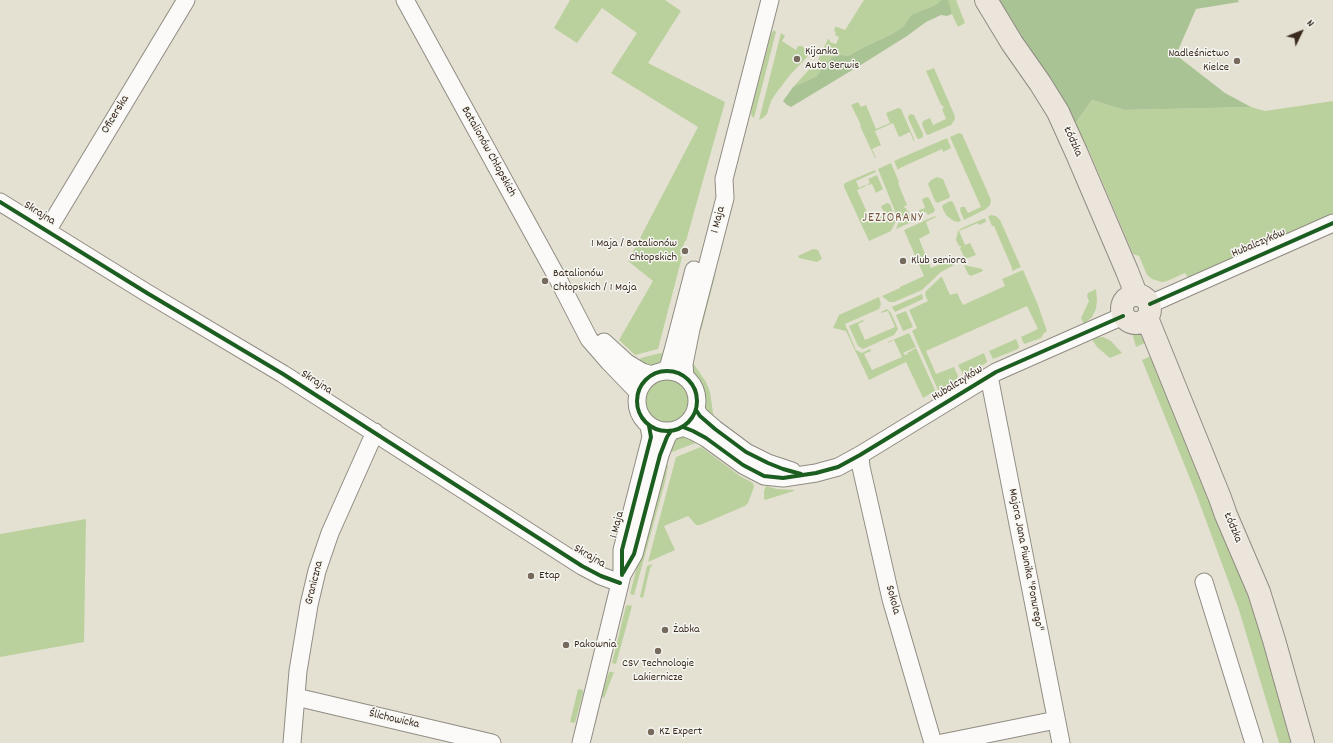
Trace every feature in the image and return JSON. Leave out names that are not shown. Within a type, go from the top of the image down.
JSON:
[{"type":"main road","name":"Łódzka","points":[[986,0],[1012,43],[1058,112],[1127,271],[1144,305],[1218,491],[1226,515],[1259,592],[1303,743]]},
{"type":"main road","points":[[1123,316],[1134,323],[1141,322],[1144,305]]},
{"type":"street","name":"Oficerska","points":[[47,231],[186,0]]},
{"type":"street","name":"Batalionów Chłopskich","points":[[405,0],[589,338],[609,362],[638,392]]},
{"type":"street","name":"1 Maja","points":[[658,373],[669,365],[715,194],[724,179],[770,0]]},
{"type":"street","name":"1 Maja","points":[[685,377],[684,364],[691,329],[725,198],[724,179]]},
{"type":"street","name":"Skrajna","points":[[0,202],[147,293],[271,366],[582,566],[597,574],[621,579]]},
{"type":"street","name":"Hubalczyków","points":[[1144,305],[1333,223]]},
{"type":"street","name":"Batalionów Chłopskich","points":[[571,304],[603,341],[627,363],[642,372],[658,373]]},
{"type":"street","name":"Hubalczyków","points":[[677,429],[693,431],[706,438],[743,465],[764,476],[783,478],[807,476],[838,467],[860,456],[989,376],[1123,316]]},
{"type":"street","points":[[676,372],[685,377],[692,384],[698,401],[693,417],[677,429],[660,431],[649,426],[638,411],[637,402],[638,392],[646,380],[658,373],[676,372]]},
{"type":"street","name":"Majora Jana Piwnika \"Ponurego\"","points":[[989,376],[1061,743]]},
{"type":"street","points":[[696,410],[700,416],[715,429],[746,452],[773,465],[807,476]]},
{"type":"street","name":"1 Maja","points":[[581,743],[621,579],[622,550],[651,437],[649,426]]},
{"type":"street","name":"1 Maja","points":[[621,579],[634,554],[660,455],[667,437],[677,429]]},
{"type":"street","name":"Graniczna","points":[[292,743],[298,671],[317,571],[332,527],[375,432]]},
{"type":"street","name":"Sokola","points":[[860,456],[861,467],[891,600],[933,743]]},
{"type":"street","points":[[1204,582],[1254,743]]},
{"type":"street","name":"Ślichowicka","points":[[296,696],[492,743]]},
{"type":"street","points":[[942,743],[1056,720]]},
{"type":"green space","points":[[570,0],[665,0],[681,11],[648,63],[725,102],[686,241],[680,256],[682,257],[658,349],[635,355],[619,340],[653,281],[628,261],[698,127],[611,73],[637,33],[602,8],[577,43],[554,28]]},
{"type":"green space","points":[[864,0],[941,0],[939,4],[911,15],[903,27],[892,34],[848,56],[843,55],[822,68],[817,76],[793,87],[818,60],[828,39],[830,42],[836,44],[839,37],[835,35],[836,32],[834,31],[834,27],[845,30]]},
{"type":"green space","points":[[941,0],[948,0],[952,14],[947,16],[941,15],[926,22],[907,36],[791,107],[783,101],[793,87],[817,76],[822,68],[833,57],[843,55],[848,56],[892,34],[903,27],[911,15],[938,4]]},
{"type":"green space","points":[[947,0],[956,0],[965,23],[958,27]]},
{"type":"green space","points":[[994,0],[1238,0],[1239,2],[1196,9],[1176,55],[1225,93],[1251,107],[1124,110],[1092,100],[1075,124]]},
{"type":"green space","points":[[774,30],[776,32],[754,118],[751,115],[752,106],[771,34]]},
{"type":"green space","points":[[781,33],[785,36],[782,41],[796,50],[798,46],[802,46],[809,52],[807,57],[777,92],[771,101],[767,114],[759,120]]},
{"type":"green space","points":[[934,68],[955,119],[951,125],[928,135],[926,134],[922,124],[923,121],[930,118],[933,125],[946,119],[942,109],[944,108],[941,105],[926,71]]},
{"type":"green space","points":[[1092,100],[1124,110],[1251,107],[1265,111],[1333,101],[1333,214],[1188,278],[1185,273],[1162,282],[1152,279],[1147,275],[1139,256],[1133,254],[1090,153],[1075,124]]},
{"type":"green space","points":[[858,102],[861,107],[866,105],[876,129],[890,123],[886,113],[898,108],[901,109],[914,142],[910,132],[899,137],[893,123],[875,131],[881,145],[872,149],[875,158],[851,105]]},
{"type":"green space","points":[[911,114],[914,115],[923,134],[923,137],[919,139],[917,138],[908,118]]},
{"type":"green space","points":[[959,133],[962,134],[991,200],[990,205],[986,209],[964,220],[960,210],[961,207],[965,207],[968,213],[981,207],[950,137]]},
{"type":"green space","points":[[947,138],[951,148],[943,152],[942,149],[898,170],[894,161]]},
{"type":"green space","points":[[891,163],[907,205],[903,207],[906,208],[907,211],[908,210],[910,216],[925,208],[922,199],[927,197],[935,210],[928,215],[926,212],[915,217],[916,220],[896,229],[899,221],[878,169]]},
{"type":"green space","points":[[875,170],[876,172],[856,181],[859,188],[865,185],[866,186],[857,190],[871,221],[885,215],[881,206],[887,203],[890,204],[896,221],[891,231],[869,241],[844,187],[844,184]]},
{"type":"green space","points":[[877,175],[883,189],[876,193],[872,184],[867,184],[870,183],[868,179]]},
{"type":"green space","points":[[937,177],[943,179],[950,196],[949,198],[937,203],[928,184],[931,180]]},
{"type":"green space","points":[[950,201],[953,202],[961,221],[957,222],[952,220],[946,215],[942,207]]},
{"type":"green space","points":[[935,216],[936,217],[926,222],[930,233],[919,239],[931,268],[953,259],[954,265],[941,272],[922,290],[894,302],[889,302],[882,296],[924,276],[904,230]]},
{"type":"green space","points":[[988,216],[996,216],[1000,220],[1021,267],[1012,271],[994,226],[992,226]]},
{"type":"green space","points":[[985,218],[986,222],[979,225],[978,223],[959,231],[965,245],[970,243],[976,255],[965,259],[960,248],[961,246],[959,246],[956,240],[958,231]]},
{"type":"green space","points":[[813,249],[818,250],[822,259],[817,262],[799,258],[798,256]]},
{"type":"green space","points":[[964,265],[982,269],[983,271],[971,276],[968,274]]},
{"type":"green space","points":[[1023,270],[1047,331],[1041,338],[1024,344],[1021,337],[1038,329],[1027,306],[926,351],[936,374],[954,367],[958,376],[957,379],[938,390],[912,331],[917,328],[909,310],[928,301],[925,295],[926,291],[941,277],[950,295],[957,293],[963,305],[1005,286],[1002,279]]},
{"type":"green space","points":[[716,272],[701,330],[700,330],[698,328]]},
{"type":"green space","points":[[1096,289],[1096,309],[1092,317],[1084,324],[1081,318],[1089,301],[1087,296],[1088,293]]},
{"type":"green space","points":[[922,294],[923,299],[895,312],[892,307]]},
{"type":"green space","points":[[879,297],[881,304],[879,309],[845,324],[856,350],[862,353],[870,349],[871,351],[864,354],[872,370],[902,357],[894,340],[888,342],[909,333],[916,347],[903,353],[905,355],[908,354],[907,353],[916,348],[935,393],[933,392],[923,398],[906,362],[869,380],[846,331],[833,328],[839,315]]},
{"type":"green space","points":[[887,309],[891,313],[898,329],[894,335],[863,349],[858,346],[849,326],[863,320],[864,321],[858,324],[865,340],[895,327],[888,311],[881,313]]},
{"type":"green space","points":[[906,311],[913,327],[903,331],[896,315]]},
{"type":"green space","points":[[1136,329],[1145,343],[1136,347],[1133,333]]},
{"type":"green space","points":[[1103,337],[1111,341],[1122,353],[1110,358],[1097,347],[1091,338]]},
{"type":"green space","points":[[1016,339],[1019,346],[1018,349],[993,359],[989,351]]},
{"type":"green space","points":[[660,353],[664,354],[661,361],[655,365],[648,366],[638,363],[641,358]]},
{"type":"green space","points":[[984,353],[987,361],[986,363],[965,375],[963,374],[958,365]]},
{"type":"green space","points":[[1151,356],[1253,603],[1295,743],[1279,743],[1239,610],[1197,496],[1142,360]]},
{"type":"green space","points":[[691,360],[706,382],[710,392],[714,419],[708,415],[705,409],[706,398],[704,390],[691,367]]},
{"type":"green space","points":[[664,379],[672,379],[677,380],[684,385],[689,392],[689,410],[684,417],[677,422],[664,423],[656,420],[649,413],[646,405],[646,397],[649,389],[656,382]]},
{"type":"green space","points":[[684,436],[698,442],[672,452],[667,450],[676,438]]},
{"type":"green space","points":[[701,447],[740,476],[753,483],[754,487],[748,503],[745,506],[700,525],[696,525],[688,516],[664,526],[675,550],[648,562],[676,457]]},
{"type":"green space","points":[[666,463],[668,466],[665,482],[634,595],[630,594],[652,507]]},
{"type":"green space","points":[[766,486],[794,491],[765,500],[764,491]]},
{"type":"green space","points":[[86,519],[84,642],[0,657],[0,534]]},
{"type":"green space","points":[[653,564],[650,568],[643,598],[640,597],[647,566]]},
{"type":"green space","points":[[626,606],[632,606],[616,664],[612,663]]},
{"type":"green space","points":[[609,672],[614,672],[604,698],[601,696]]},
{"type":"green space","points":[[578,689],[583,690],[583,693],[575,723],[570,722]]},
{"type":"cycle path","points":[[0,202],[147,293],[283,374],[582,566],[601,576],[620,583]]},
{"type":"cycle path","points":[[1150,304],[1333,223]]},
{"type":"cycle path","points":[[683,427],[706,438],[743,465],[764,476],[783,478],[816,473],[838,467],[860,455],[996,372],[1123,316]]},
{"type":"cycle path","points":[[661,371],[673,371],[684,376],[692,384],[697,395],[697,401],[695,413],[684,426],[673,431],[661,431],[650,426],[642,418],[637,407],[637,395],[642,384],[650,376],[661,371]]},
{"type":"cycle path","points":[[696,410],[700,416],[715,429],[746,452],[768,463],[801,474]]},
{"type":"cycle path","points":[[622,575],[622,550],[651,437],[649,426]]},
{"type":"cycle path","points":[[623,573],[634,554],[660,455],[671,431]]},
{"type":"place","name":"Kijanka Auto Serwis","points":[[797,59]]},
{"type":"place","name":"Nadleśnictwo Kielce","points":[[1237,61]]},
{"type":"place","name":"1 Maja / Batalionów Chłopskich","points":[[685,251]]},
{"type":"place","name":"Klub seniora","points":[[903,261]]},
{"type":"place","name":"Batalionów Chłopskich / 1 Maja","points":[[545,281]]},
{"type":"place","name":"Etap","points":[[531,576]]},
{"type":"place","name":"Żabka","points":[[665,630]]},
{"type":"place","name":"Pakownia","points":[[566,645]]},
{"type":"place","name":"CSV Technologie Lakiernicze","points":[[658,651]]},
{"type":"place","name":"KZ Expert","points":[[651,732]]},
{"type":"district","name":"JEZIORANY","points":[[893,219]]}]
